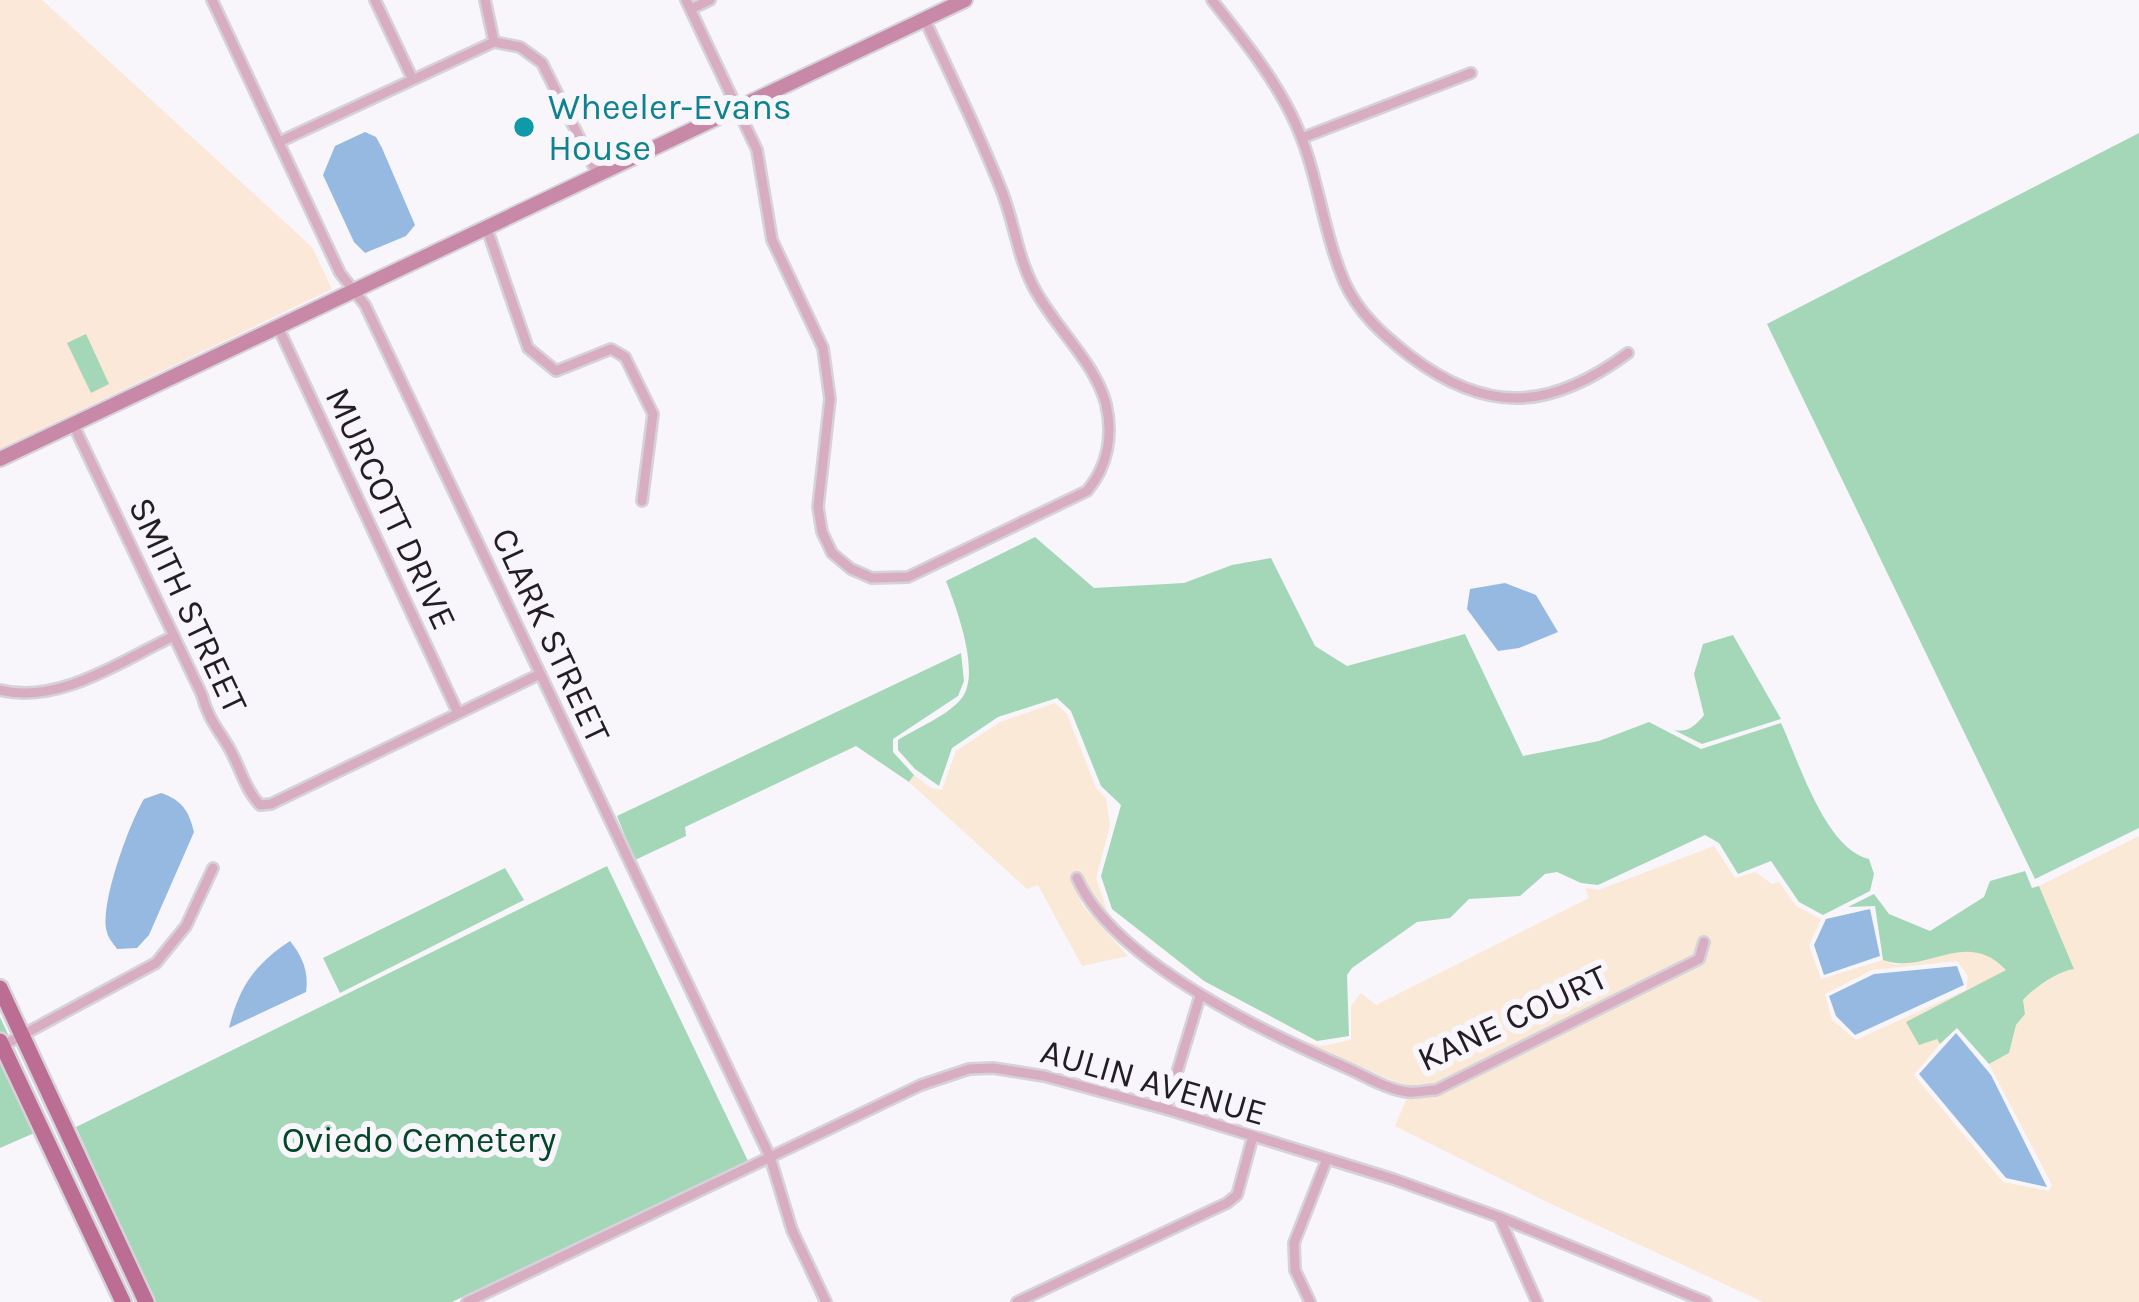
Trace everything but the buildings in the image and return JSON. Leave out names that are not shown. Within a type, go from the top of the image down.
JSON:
[{"type":"main road","points":[[0,988],[146,1302]]},
{"type":"main road","points":[[1,1044],[123,1302]]},
{"type":"street","name":"CLARK STREET","points":[[212,0],[340,274],[354,289],[770,1157],[791,1230],[826,1302]]},
{"type":"street","points":[[375,0],[412,78]]},
{"type":"street","points":[[484,0],[494,42]]},
{"type":"street","points":[[710,0],[688,5],[763,170],[772,240],[823,349],[828,371],[830,398],[818,507],[822,532],[832,553],[851,569],[893,580],[924,571],[1088,490],[1100,475],[1107,454],[1105,400],[1091,371],[1033,286],[1004,196],[925,20]]},
{"type":"street","points":[[0,460],[965,0]]},
{"type":"street","points":[[1212,0],[1257,56],[1302,138],[1333,249],[1359,308],[1388,339],[1445,381],[1498,398],[1555,393],[1592,378],[1628,353]]},
{"type":"street","points":[[279,142],[494,42],[520,47],[542,63],[597,173]]},
{"type":"street","points":[[1302,138],[1471,73]]},
{"type":"street","points":[[487,226],[528,348],[556,371],[611,350],[625,357],[653,413],[642,501]]},
{"type":"street","name":"MURCOTT DRIVE","points":[[278,326],[458,713]]},
{"type":"street","name":"SMITH STREET","points":[[73,424],[214,729],[260,806],[458,713]]},
{"type":"street","points":[[0,690],[38,692],[66,687],[174,636]]},
{"type":"street","points":[[458,713],[540,674]]},
{"type":"street","points":[[1,1044],[156,963],[186,926],[212,868]]},
{"type":"street","name":"KANE COURT","points":[[1077,878],[1088,902],[1200,996],[1274,1036],[1407,1092],[1436,1090],[1699,958],[1704,942]]},
{"type":"street","points":[[1166,1109],[1200,996]]},
{"type":"street","name":"AULIN AVENUE","points":[[466,1302],[489,1298],[921,1085],[968,1069],[993,1068],[1044,1076],[1166,1109],[1327,1159],[1499,1217],[1706,1302]]},
{"type":"street","points":[[1017,1302],[1227,1203],[1237,1195],[1253,1136]]},
{"type":"street","points":[[1310,1302],[1292,1258],[1327,1159]]},
{"type":"street","points":[[1499,1217],[1537,1302]]},
{"type":"shaded area","points":[[0,0],[42,0],[312,247],[332,289],[0,449]]},
{"type":"shaded area","points":[[1055,703],[1067,714],[1096,788],[1106,798],[1110,826],[1096,878],[1107,910],[1093,899],[1081,871],[1070,876],[1083,906],[1128,956],[1082,966],[1038,885],[1027,889],[909,782],[914,775],[942,790],[956,751],[1000,722]]},
{"type":"shaded area","points":[[2139,836],[2139,1302],[1763,1302],[1395,1126],[1407,1098],[1438,1094],[1701,963],[1711,937],[1700,936],[1694,955],[1434,1084],[1408,1087],[1293,1038],[1322,1046],[1351,1040],[1351,1006],[1361,993],[1376,1005],[1589,898],[1585,888],[1599,890],[1714,846],[1735,878],[1755,872],[1772,884],[1779,882],[1796,906],[1821,919],[1809,946],[1821,979],[1883,960],[1896,965],[1962,951],[1981,951],[1997,960],[2006,970],[1938,1038],[1940,1044],[1914,1075],[2003,1182],[2049,1191],[2052,1185],[1989,1064],[2009,1053],[2016,1025],[2025,1014],[2023,1000],[2063,970],[2074,969],[2039,886]],"holes":[[[1957,961],[1968,976],[1966,990],[1856,1040],[1832,1020],[1825,994],[1872,970]]]},
{"type":"green space","points":[[2139,133],[2139,828],[2035,879],[1767,324]]},
{"type":"green space","points":[[86,334],[109,384],[91,393],[67,343]]},
{"type":"green space","points":[[1035,537],[1094,588],[1184,583],[1232,565],[1271,558],[1315,646],[1347,666],[1465,634],[1523,756],[1599,741],[1649,722],[1701,749],[1781,723],[1827,822],[1854,852],[1869,859],[1874,874],[1870,891],[1823,915],[1799,902],[1771,861],[1738,874],[1719,843],[1705,835],[1598,885],[1557,872],[1545,874],[1520,896],[1469,899],[1450,918],[1417,922],[1352,968],[1347,975],[1349,1036],[1317,1041],[1204,981],[1112,909],[1101,876],[1121,805],[1101,786],[1071,711],[1057,698],[998,717],[952,748],[939,786],[898,750],[898,740],[948,711],[967,688],[965,641],[946,581]]},
{"type":"green space","points":[[1733,635],[1781,719],[1702,744],[1674,730],[1691,727],[1704,715],[1694,674],[1703,644]]},
{"type":"green space","points":[[961,653],[964,681],[958,696],[893,739],[893,752],[914,775],[909,782],[856,746],[685,827],[686,836],[635,860],[617,816]]},
{"type":"green space","name":"Oviedo Cemetery","points":[[607,866],[748,1161],[452,1302],[155,1302],[76,1127]]},
{"type":"green space","points":[[505,868],[524,900],[340,993],[323,958]]},
{"type":"green space","points":[[2025,871],[2032,888],[2039,886],[2074,969],[2047,981],[2023,1000],[2025,1014],[2016,1025],[2009,1053],[1989,1064],[1957,1028],[1940,1044],[1937,1039],[1919,1045],[1906,1022],[2006,970],[1976,953],[1915,962],[1883,960],[1875,906],[1848,907],[1874,894],[1889,914],[1930,931],[1984,897],[1990,881]]},
{"type":"green space","points":[[0,1017],[50,1126],[0,1148]]},
{"type":"water","points":[[365,132],[376,137],[382,148],[415,225],[406,236],[365,253],[354,242],[323,175],[335,146]]},
{"type":"water","points":[[1505,583],[1536,595],[1558,632],[1498,651],[1467,609],[1470,589]]},
{"type":"water","points":[[161,793],[184,807],[194,832],[149,935],[137,948],[117,949],[106,919],[112,884],[144,799]]},
{"type":"water","points":[[1870,909],[1880,956],[1824,975],[1814,945],[1826,919]]},
{"type":"water","points":[[290,941],[304,964],[306,992],[229,1028],[250,978]]},
{"type":"water","points":[[1957,966],[1964,985],[1855,1035],[1836,1016],[1829,996],[1874,974]]},
{"type":"water","points":[[1956,1033],[1991,1075],[2047,1187],[2006,1178],[1919,1074]]},
{"type":"place","name":"Wheeler-Evans House","points":[[524,127]]}]
